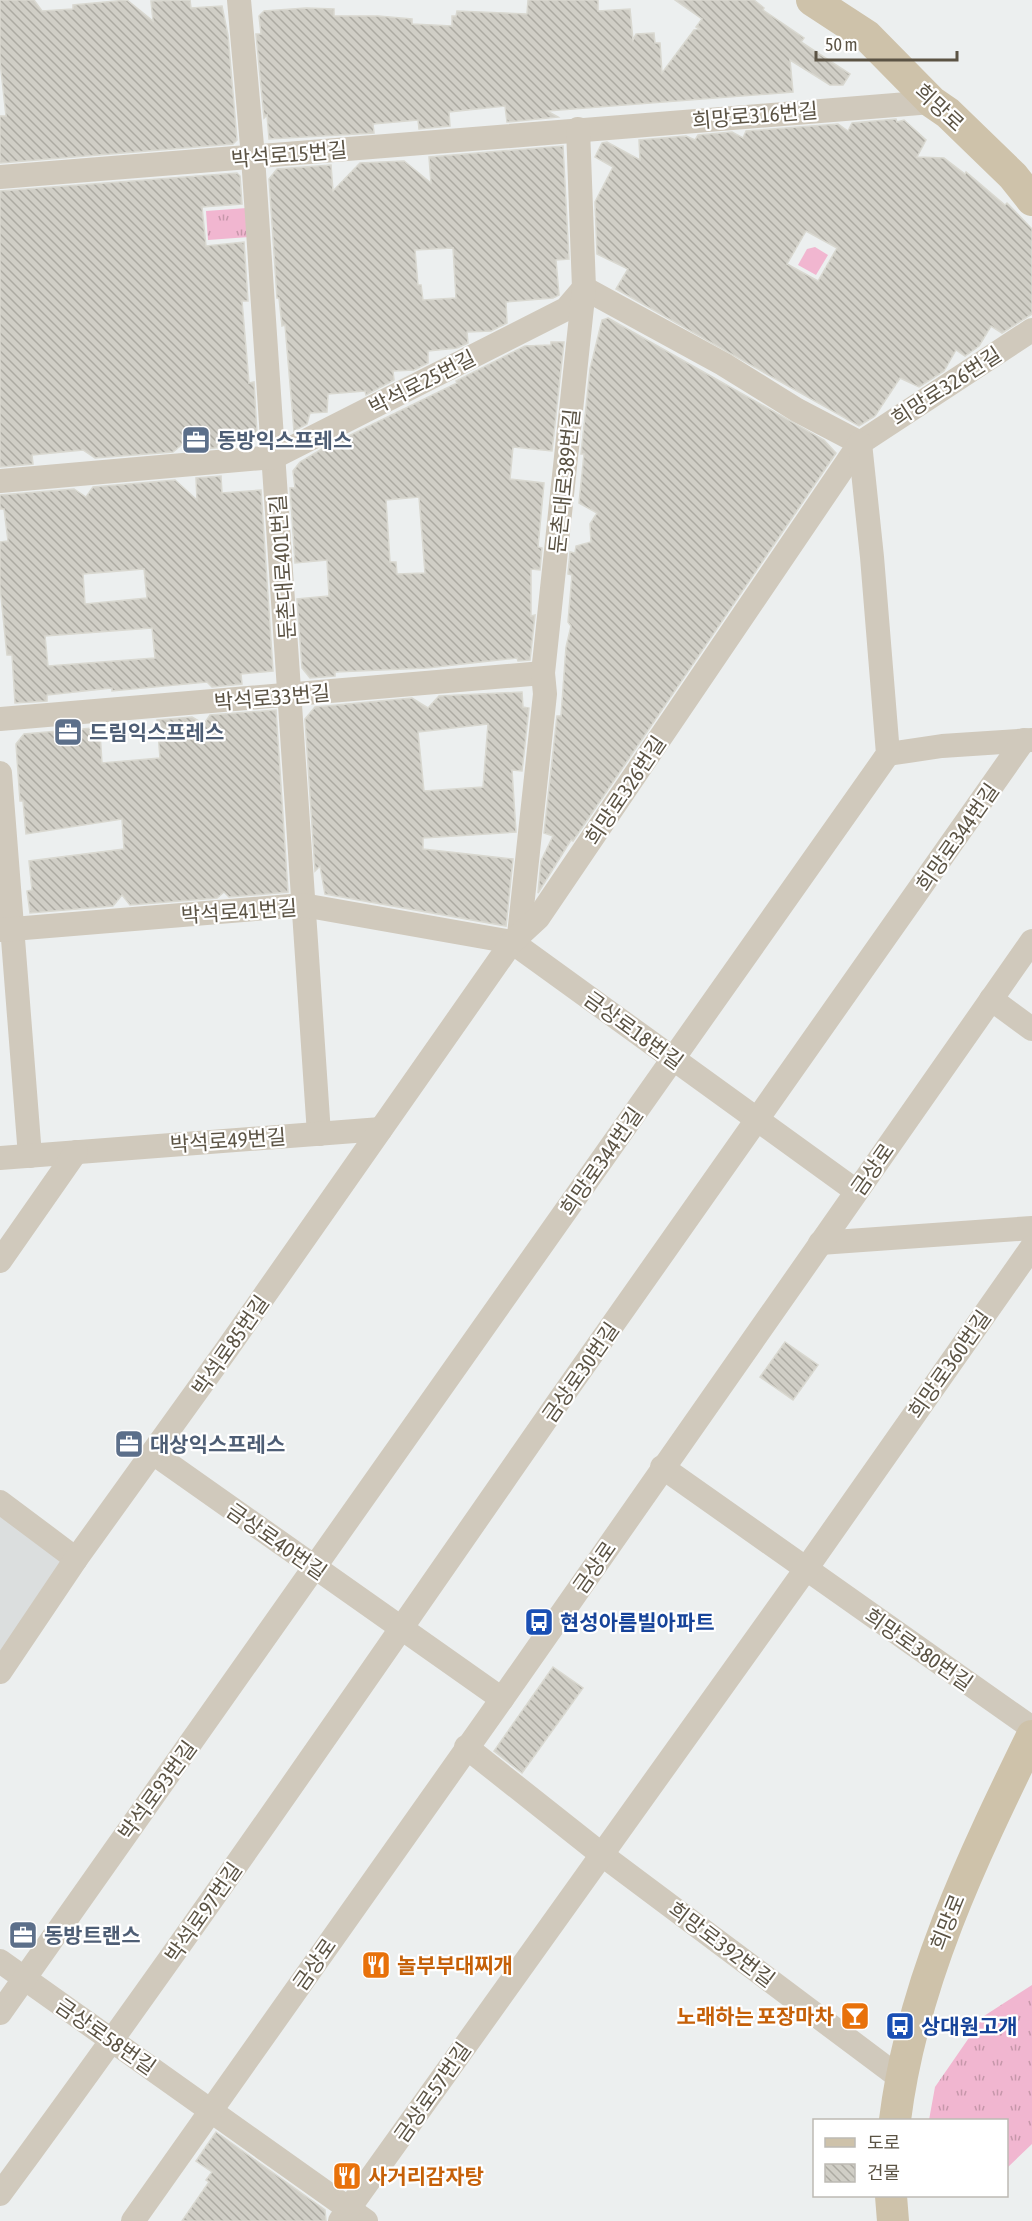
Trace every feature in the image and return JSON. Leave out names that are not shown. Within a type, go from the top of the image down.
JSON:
[{"type":"main road","name":"희망로","points":[[812,0],[867,36],[932,102],[948,113],[1013,176],[1032,200]]},
{"type":"main road","name":"희망로","points":[[895,2119],[900,2078],[934,1954],[974,1854],[1032,1736]]},
{"type":"main road","points":[[891,2197],[893,2221]]},
{"type":"street","name":"둔촌대로401번길","points":[[238,0],[253,157],[319,1134]]},
{"type":"street","name":"희망로316번길","points":[[578,129],[932,102]]},
{"type":"street","name":"박석로15번길","points":[[0,177],[578,129]]},
{"type":"street","name":"둔촌대로389번길","points":[[516,939],[545,694],[543,673],[585,288],[578,129]]},
{"type":"street","points":[[585,288],[860,443],[872,556],[888,754]]},
{"type":"street","name":"박석로25번길","points":[[0,481],[274,457],[566,309],[585,288]]},
{"type":"street","name":"희망로326번길","points":[[381,1129],[516,939],[538,918],[860,443],[1032,330]]},
{"type":"street","name":"박석로33번길","points":[[0,720],[543,673]]},
{"type":"street","name":"희망로344번길","points":[[315,1568],[888,754],[942,746],[1028,740]]},
{"type":"street","name":"희망로344번길","points":[[756,1117],[1028,740]]},
{"type":"street","points":[[0,773],[6,930],[30,1156]]},
{"type":"street","name":"박석로41번길","points":[[6,930],[303,905],[516,939]]},
{"type":"street","name":"금상로18번길","points":[[516,939],[856,1191]]},
{"type":"street","name":"금상로","points":[[133,2221],[502,1699],[662,1467],[1032,941]]},
{"type":"street","points":[[991,999],[1032,1029]]},
{"type":"street","name":"금상로30번길","points":[[402,1627],[756,1117]]},
{"type":"street","name":"박석로49번길","points":[[0,1158],[381,1129]]},
{"type":"street","name":"박석로85번길","points":[[0,1672],[76,1559],[381,1129]]},
{"type":"street","points":[[0,1261],[75,1152]]},
{"type":"street","points":[[820,1243],[1032,1228]]},
{"type":"street","name":"희망로360번길","points":[[806,1569],[1032,1248]]},
{"type":"street","name":"금상로40번길","points":[[153,1453],[502,1699]]},
{"type":"street","name":"희망로380번길","points":[[662,1467],[1032,1728]]},
{"type":"street","points":[[0,1502],[76,1559]]},
{"type":"street","name":"박석로93번길","points":[[0,2013],[315,1568]]},
{"type":"street","points":[[601,1854],[806,1569]]},
{"type":"street","name":"박석로97번길","points":[[0,2194],[113,2041],[402,1627]]},
{"type":"street","name":"희망로392번길","points":[[466,1747],[601,1854],[900,2078]]},
{"type":"street","name":"금상로57번길","points":[[211,2111],[351,2217],[474,2034],[601,1854]]},
{"type":"street","name":"금상로58번길","points":[[0,1961],[211,2111]]},
{"type":"shaded area","points":[[0,1509],[70,1562],[0,1660]]},
{"type":"green space","points":[[247,208],[249,237],[208,240],[206,211]]},
{"type":"green space","points":[[815,247],[828,255],[816,275],[798,265],[807,249]]},
{"type":"green space","points":[[1032,1985],[1032,2144],[1008,2167],[1008,2119],[929,2119],[935,2087],[984,2016]]},
{"type":"building","points":[[0,0],[34,0],[42,11],[73,9],[73,5],[127,0],[153,21],[151,1],[190,0],[191,8],[222,6],[228,35],[237,140],[233,144],[0,163],[0,116],[6,116],[0,61]]},
{"type":"building","points":[[528,0],[598,0],[598,11],[630,9],[633,40],[636,34],[654,33],[655,43],[660,43],[662,73],[694,30],[700,29],[696,27],[702,19],[675,0],[754,0],[764,8],[763,10],[804,38],[801,42],[850,74],[843,85],[830,85],[790,60],[793,92],[547,111],[558,117],[507,122],[505,106],[449,112],[450,126],[419,129],[418,120],[373,124],[374,133],[269,139],[267,115],[264,118],[256,34],[261,34],[259,16],[264,11],[334,9],[334,16],[378,16],[412,19],[412,24],[452,26],[452,16],[456,16],[457,11],[527,14]]},
{"type":"building","points":[[904,120],[926,140],[917,157],[944,158],[965,174],[966,172],[1005,205],[1007,203],[1032,229],[1032,314],[1002,333],[991,326],[979,346],[965,356],[956,350],[944,371],[919,387],[900,378],[875,416],[859,426],[616,289],[628,269],[597,254],[595,202],[613,167],[595,157],[602,143],[607,142],[640,160],[639,140],[686,136],[695,140],[698,135],[732,132],[743,138],[746,131],[838,124],[848,131],[852,123]],"holes":[[[806,231],[837,248],[818,281],[787,264]]]},
{"type":"building","points":[[563,146],[569,259],[556,260],[559,295],[553,298],[506,302],[507,323],[491,331],[467,332],[468,343],[457,348],[428,351],[428,363],[414,370],[393,371],[394,380],[366,395],[365,391],[328,394],[327,412],[310,413],[307,424],[294,431],[285,325],[282,326],[279,298],[277,298],[269,179],[277,169],[331,165],[333,191],[360,163],[404,161],[431,183],[429,157]],"holes":[[[453,248],[456,298],[423,300],[421,285],[418,285],[415,250]]]},
{"type":"building","points":[[237,173],[240,176],[242,204],[202,207],[206,246],[244,242],[248,301],[242,301],[249,383],[254,382],[257,433],[223,436],[224,447],[194,450],[193,435],[173,452],[95,458],[83,450],[32,455],[33,464],[0,467],[0,191]]},
{"type":"building","points":[[608,318],[824,440],[836,453],[573,841],[571,840],[538,893],[541,861],[553,836],[544,833],[557,716],[561,716],[566,647],[571,626],[568,622],[572,575],[568,574],[570,552],[575,553],[576,546],[591,542],[590,524],[597,513],[579,503],[584,454],[581,454],[590,369],[602,320]]},
{"type":"building","points":[[551,342],[564,342],[552,451],[513,447],[510,479],[544,483],[538,547],[542,548],[540,570],[531,569],[531,616],[535,615],[530,660],[518,661],[517,658],[427,668],[335,672],[335,676],[310,678],[302,668],[297,599],[329,596],[327,560],[295,563],[290,488],[295,488],[293,471],[300,462],[322,449],[457,383],[456,381],[525,346],[551,345]],"holes":[[[419,497],[425,573],[397,574],[396,562],[390,562],[386,500]]]},
{"type":"building","points":[[221,476],[222,493],[261,490],[273,671],[241,674],[242,684],[212,687],[207,682],[112,691],[112,688],[47,695],[47,701],[15,703],[12,655],[7,655],[0,587],[0,542],[8,541],[4,509],[0,509],[0,495],[74,489],[86,497],[93,487],[175,480],[197,500],[196,478]],"holes":[[[144,569],[147,598],[85,604],[83,574]],[[152,628],[155,658],[48,666],[45,636]]]},
{"type":"building","points":[[522,692],[523,707],[529,708],[522,771],[512,770],[516,832],[423,838],[423,849],[513,859],[506,926],[325,894],[320,866],[315,871],[305,719],[315,707],[412,698],[428,708],[439,696]],"holes":[[[488,724],[483,787],[424,791],[418,732]]]},
{"type":"building","points":[[276,710],[288,892],[229,897],[224,892],[217,898],[130,905],[122,895],[113,906],[30,913],[27,891],[32,890],[29,861],[124,849],[122,819],[26,834],[23,801],[20,801],[16,744],[24,734],[93,728],[100,733],[102,763],[160,758],[157,720],[192,717],[204,724],[210,715]]},
{"type":"building","points":[[785,1342],[818,1365],[793,1400],[760,1377]]},
{"type":"building","points":[[553,1667],[583,1688],[522,1773],[494,1751]]},
{"type":"building","points":[[216,2132],[325,2210],[326,2221],[182,2221],[209,2182],[206,2180],[212,2172],[196,2161]]},
{"type":"place","name":"동방익스프레스","points":[[196,440]]},
{"type":"place","name":"드림익스프레스","points":[[68,732]]},
{"type":"place","name":"대상익스프레스","points":[[129,1444]]},
{"type":"place","name":"현성아름빌아파트","points":[[539,1622]]},
{"type":"place","name":"동방트랜스","points":[[23,1935]]},
{"type":"place","name":"놀부부대찌개","points":[[376,1965]]},
{"type":"place","name":"노래하는 포장마차","points":[[855,2016]]},
{"type":"place","name":"상대원고개","points":[[900,2026]]},
{"type":"place","name":"사거리감자탕","points":[[347,2176]]}]
